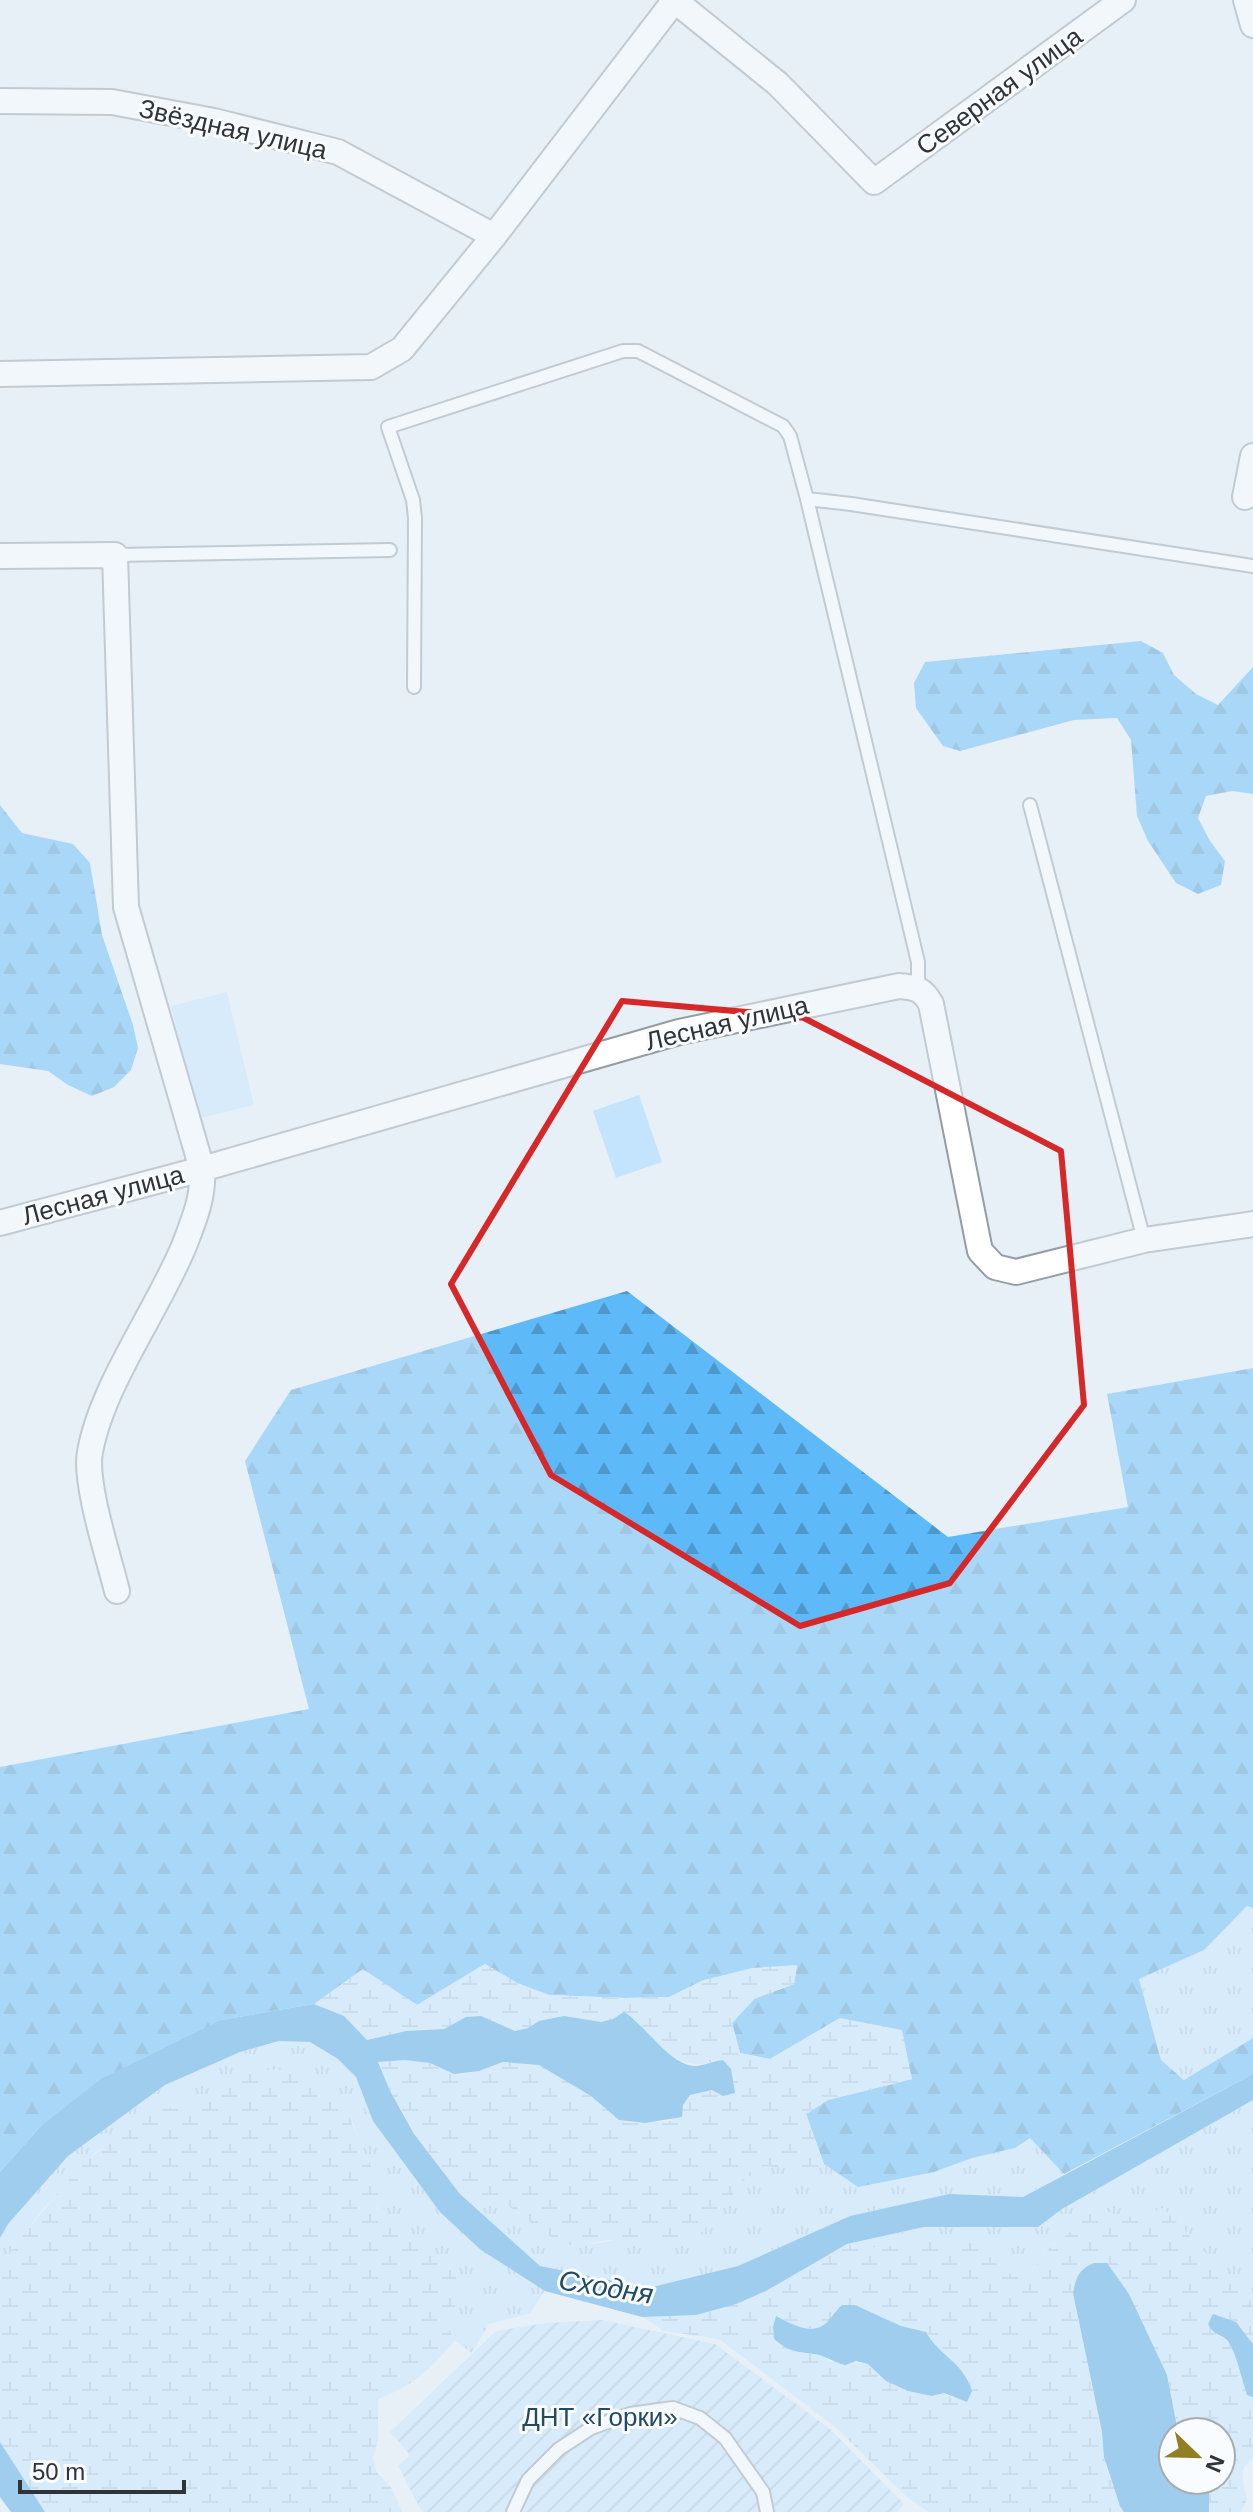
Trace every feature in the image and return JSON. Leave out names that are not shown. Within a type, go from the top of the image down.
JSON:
[{"type":"street","name":"Северная улица","points":[[674,0],[778,84],[874,182],[1123,0]]},
{"type":"street","points":[[0,374],[371,367],[402,349],[494,236],[674,0]]},
{"type":"street","points":[[1246,0],[1253,25]]},
{"type":"street","name":"Звёздная улица","points":[[0,101],[112,102],[214,121],[338,152],[494,236]]},
{"type":"street","points":[[1245,497],[1253,456]]},
{"type":"street","points":[[0,556],[115,555],[126,907],[202,1169],[203,1186],[198,1210],[171,1277],[104,1407],[89,1454],[90,1482],[117,1591]]},
{"type":"street","name":"Лесная улица","points":[[0,1223],[202,1169],[679,1032],[899,986],[918,989]]},
{"type":"street","points":[[918,989],[924,992],[931,1004],[980,1251],[986,1261],[1005,1271],[1016,1272],[1144,1240],[1253,1224]]},
{"type":"lane","points":[[414,687],[415,518],[413,500],[388,427],[623,351],[638,351],[783,426],[790,436],[807,499],[918,962],[918,989]]},
{"type":"lane","points":[[807,499],[1253,566]]},
{"type":"lane","points":[[115,555],[390,550]]},
{"type":"lane","points":[[1030,805],[1144,1240]]},
{"type":"lane","points":[[513,2512],[528,2480],[559,2449],[591,2428],[630,2414],[673,2408],[700,2418],[725,2438],[763,2492],[767,2512]]},
{"type":"highlighted area","points":[[622,1001],[802,1017],[1061,1151],[1084,1405],[950,1583],[800,1626],[551,1475],[451,1284]]},
{"type":"green space","points":[[1141,641],[1163,653],[1174,675],[1196,694],[1218,705],[1253,667],[1253,794],[1232,791],[1206,796],[1198,818],[1225,861],[1221,885],[1198,894],[1176,883],[1148,841],[1137,816],[1131,740],[1117,718],[1074,720],[960,751],[943,746],[916,708],[914,683],[925,662]]},
{"type":"green space","points":[[0,805],[22,833],[73,844],[90,863],[102,935],[138,1048],[131,1070],[114,1087],[92,1096],[48,1071],[0,1064]]},
{"type":"green space","points":[[227,992],[254,1105],[198,1119],[171,1006]]},
{"type":"green space","points":[[639,1095],[662,1162],[616,1178],[593,1111]]},
{"type":"green space","points":[[627,1291],[948,1537],[1128,1507],[1107,1394],[1253,1368],[1253,1908],[1247,1906],[1204,1950],[1139,1979],[1161,2060],[1184,2080],[1253,2038],[1253,2074],[1064,2174],[1030,2138],[1015,2148],[972,2158],[934,2172],[858,2187],[824,2164],[806,2114],[828,2100],[912,2079],[840,2018],[770,2059],[740,2053],[732,2023],[754,1999],[794,1984],[797,1965],[704,1980],[669,1997],[625,1998],[549,1995],[517,1983],[485,1964],[417,2005],[362,1970],[314,2004],[221,2020],[41,2126],[0,2172],[0,1767],[309,1709],[245,1461],[291,1390]]},
{"type":"green space","points":[[1247,1906],[1253,1908],[1253,2038],[1185,2080],[1161,2060],[1139,1979],[1204,1950]]},
{"type":"green space","points":[[485,1964],[517,1983],[549,1995],[625,1998],[669,1997],[704,1980],[752,1968],[797,1965],[794,1984],[754,1999],[732,2023],[740,2053],[770,2059],[840,2018],[902,2030],[912,2079],[828,2100],[806,2114],[824,2164],[815,2170],[764,2166],[744,2180],[695,2239],[670,2244],[619,2239],[570,2245],[548,2235],[508,2206],[484,2196],[460,2194],[414,2134],[390,2091],[378,2061],[430,2063],[454,2074],[479,2071],[503,2062],[539,2065],[591,2096],[619,2120],[632,2123],[671,2121],[690,2095],[713,2090],[710,2062],[687,2063],[677,2059],[635,2019],[539,2021],[515,2031],[481,2016],[467,2017],[444,2029],[406,2031],[367,2040],[344,2016],[314,2004],[363,1969],[417,2005]]},
{"type":"green space","points":[[279,2041],[310,2042],[338,2059],[356,2077],[373,2121],[481,2250],[545,2291],[530,2313],[489,2324],[472,2353],[455,2341],[448,2327],[456,2305],[443,2260],[400,2233],[382,2215],[382,2191],[353,2122],[206,2094],[185,2105],[160,2110],[97,2151],[13,2247],[0,2276],[0,2238],[8,2224],[68,2156],[165,2085],[240,2052]]},
{"type":"green space","points":[[277,2069],[324,2083],[342,2101],[382,2191],[383,2215],[400,2233],[443,2260],[458,2281],[456,2305],[448,2327],[455,2341],[421,2375],[403,2388],[378,2399],[378,2441],[373,2457],[376,2471],[392,2489],[402,2512],[45,2512],[0,2442],[0,2276],[13,2247],[78,2169],[118,2135],[160,2110],[185,2105],[251,2070]]},
{"type":"green space","points":[[1253,2100],[1253,2303],[1163,2208],[1132,2217],[1101,2210],[1092,2212],[1049,2248],[1031,2272],[1018,2276],[1010,2274],[970,2243],[939,2241],[876,2247],[847,2244],[924,2227],[1038,2227],[1062,2209]]},
{"type":"green space","points":[[1030,2138],[1064,2174],[1023,2197],[949,2194],[850,2216],[738,2266],[648,2288],[540,2266],[460,2194],[484,2196],[508,2206],[548,2235],[594,2244],[619,2239],[727,2199],[744,2180],[764,2166],[814,2170],[824,2164],[858,2186],[934,2172],[972,2158],[1015,2148]]},
{"type":"green space","points":[[1163,2208],[1253,2303],[1253,2344],[1236,2322],[1215,2335],[1230,2344],[1247,2395],[1253,2397],[1253,2459],[1244,2467],[1247,2499],[1241,2512],[1209,2512],[1209,2496],[1237,2496],[1237,2416],[1175,2416],[1167,2375],[1129,2294],[1121,2284],[1073,2293],[1107,2470],[1124,2512],[929,2512],[907,2497],[834,2426],[719,2339],[664,2331],[643,2317],[696,2315],[766,2291],[847,2244],[876,2247],[939,2241],[970,2243],[1010,2274],[1026,2275],[1049,2248],[1092,2212],[1101,2210],[1123,2217]],"holes":[[[843,2305],[855,2305],[901,2326],[926,2332],[968,2378],[954,2399],[944,2393],[932,2396],[908,2391],[886,2381],[868,2364],[830,2361],[819,2355],[795,2352],[777,2316],[800,2327],[813,2329],[825,2324]]]},
{"type":"green space","name":"ДНТ «Горки»","points":[[602,2320],[715,2344],[830,2429],[904,2504],[898,2512],[422,2512],[398,2466],[410,2455],[390,2432],[496,2331],[546,2323]]},
{"type":"water","name":"Сходня","points":[[314,2004],[344,2016],[367,2040],[406,2031],[444,2029],[466,2017],[481,2016],[515,2031],[539,2021],[564,2016],[601,2022],[624,2012],[677,2060],[697,2066],[723,2060],[731,2069],[735,2093],[723,2096],[712,2090],[690,2095],[683,2105],[682,2117],[645,2123],[619,2120],[591,2096],[539,2065],[503,2062],[479,2071],[454,2074],[430,2063],[405,2060],[378,2062],[414,2134],[460,2194],[540,2266],[648,2288],[738,2266],[850,2216],[949,2194],[1023,2197],[1253,2074],[1253,2100],[1062,2209],[1038,2227],[924,2227],[847,2244],[766,2291],[736,2304],[696,2315],[642,2317],[545,2291],[481,2250],[440,2212],[373,2121],[356,2077],[338,2059],[310,2042],[279,2041],[240,2052],[165,2085],[68,2156],[8,2224],[0,2238],[0,2172],[41,2126],[101,2079],[221,2020]]},
{"type":"water","points":[[1094,2263],[1107,2263],[1129,2294],[1167,2375],[1175,2416],[1157,2416],[1157,2496],[1209,2496],[1209,2512],[1124,2512],[1120,2506],[1104,2457],[1102,2432],[1073,2293],[1075,2282],[1085,2268]]},
{"type":"water","points":[[842,2305],[855,2305],[901,2326],[926,2332],[968,2381],[972,2391],[967,2402],[944,2393],[932,2396],[908,2391],[886,2381],[868,2364],[856,2361],[845,2365],[819,2355],[790,2350],[774,2339],[776,2316],[800,2327],[813,2329],[825,2324]]},
{"type":"water","points":[[1213,2314],[1236,2322],[1253,2344],[1253,2397],[1247,2395],[1230,2344],[1208,2324]]},
{"type":"water","points":[[0,2442],[45,2512],[11,2512],[0,2497]]}]
